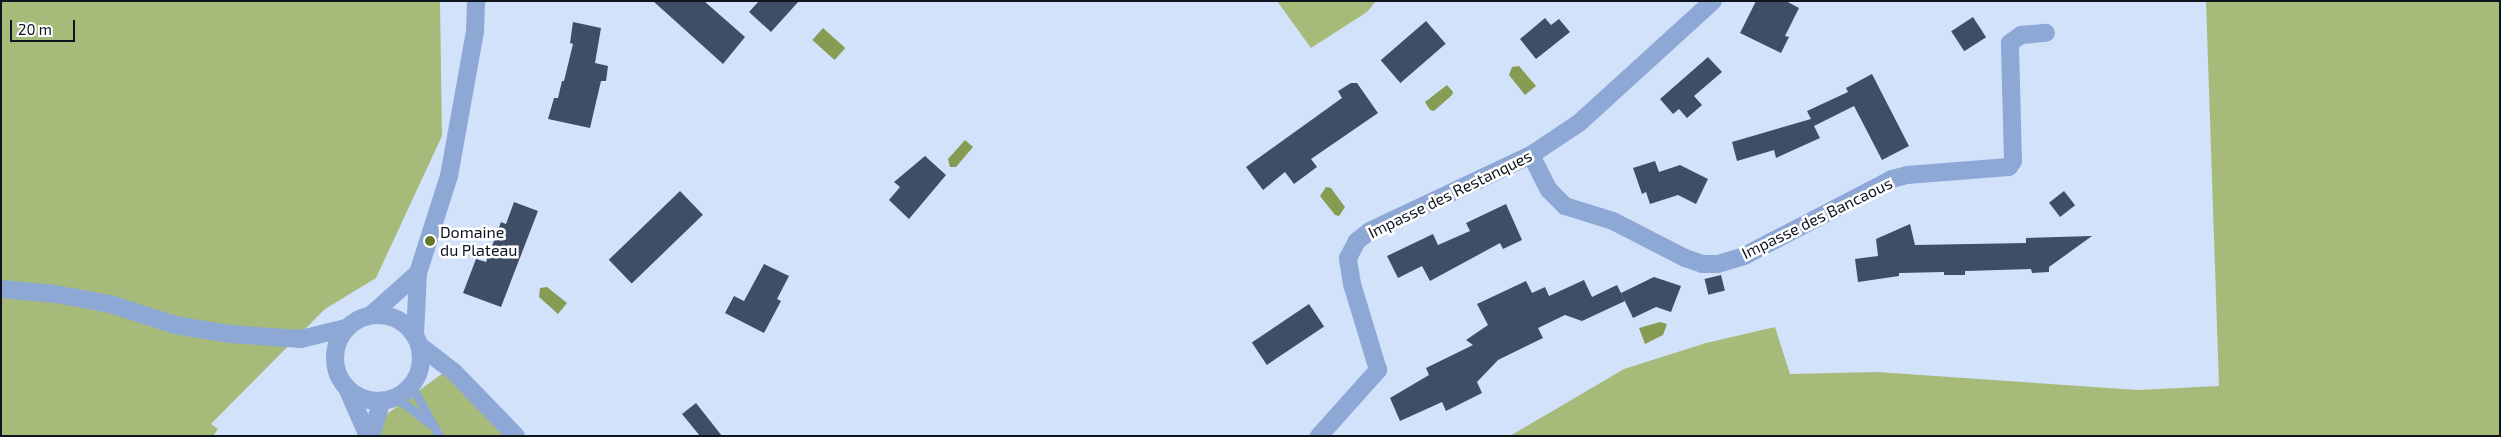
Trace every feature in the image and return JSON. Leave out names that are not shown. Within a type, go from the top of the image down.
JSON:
[{"type":"street","points":[[414,382],[420,368],[418,273],[449,176],[475,32],[476,1]]},
{"type":"street","name":"Impasse des Restanques","points":[[1319,436],[1378,370],[1352,284],[1348,258],[1357,242],[1370,231],[1531,155],[1579,123],[1713,1]]},
{"type":"street","name":"Impasse des Bancaous","points":[[1531,155],[1550,190],[1565,206],[1612,221],[1694,261],[1718,264],[1744,256],[1892,180],[1907,175],[2009,167],[2013,161],[2010,43],[2020,35],[2046,33]]},
{"type":"street","points":[[1,289],[55,294],[110,304],[175,325],[230,334],[301,339],[346,328],[371,315],[418,273]]},
{"type":"street","points":[[371,315],[396,318],[454,372],[516,436]]},
{"type":"street","points":[[346,328],[338,340],[334,355],[335,367],[369,436]]},
{"type":"street","points":[[301,339],[334,355]]},
{"type":"street","points":[[369,436],[389,399],[414,382],[435,373],[454,372]]},
{"type":"street","points":[[347,388],[357,396],[389,399]]},
{"type":"lane","points":[[414,382],[431,424],[439,436]]},
{"type":"lane","points":[[389,399],[431,424]]},
{"type":"shaded area","points":[[1,1],[440,1],[442,136],[376,278],[325,309],[211,424],[218,429],[213,436],[1,436]]},
{"type":"shaded area","points":[[1277,1],[1376,1],[1367,12],[1311,48]]},
{"type":"shaded area","points":[[2206,1],[2500,1],[2500,436],[1510,436],[1624,369],[1706,343],[1775,327],[1790,374],[1877,372],[2138,390],[2219,386]]},
{"type":"shaded area","points":[[823,28],[845,48],[835,60],[812,40]]},
{"type":"shaded area","points":[[1519,66],[1536,86],[1525,95],[1509,75],[1512,67]]},
{"type":"shaded area","points":[[1447,85],[1453,92],[1452,95],[1434,111],[1430,110],[1425,102]]},
{"type":"shaded area","points":[[965,140],[973,147],[956,167],[950,167],[948,159]]},
{"type":"shaded area","points":[[1326,187],[1331,188],[1345,207],[1339,216],[1335,215],[1320,196]]},
{"type":"shaded area","points":[[547,287],[567,303],[558,314],[539,297],[540,288]]},
{"type":"shaded area","points":[[1660,322],[1667,324],[1663,335],[1645,344],[1639,328]]},
{"type":"shaded area","points":[[443,373],[507,436],[360,436],[387,414]]},
{"type":"building","points":[[653,1],[704,1],[745,37],[723,64]]},
{"type":"building","points":[[759,1],[799,1],[771,32],[749,12]]},
{"type":"building","points":[[1756,1],[1786,1],[1799,8],[1785,36],[1789,37],[1781,53],[1740,33]]},
{"type":"building","points":[[1973,17],[1986,37],[1964,51],[1951,31]]},
{"type":"building","points":[[1545,18],[1551,25],[1559,19],[1570,32],[1536,59],[1520,39]]},
{"type":"building","points":[[1426,21],[1446,44],[1400,83],[1381,60]]},
{"type":"building","points":[[573,22],[601,28],[595,63],[608,66],[606,81],[601,81],[590,128],[548,119],[554,98],[558,98],[562,81],[564,81],[573,44],[570,43]]},
{"type":"building","points":[[1708,57],[1722,72],[1694,96],[1702,105],[1687,118],[1679,109],[1673,114],[1660,99]]},
{"type":"building","points":[[1872,74],[1909,146],[1882,160],[1854,106],[1814,126],[1820,138],[1776,158],[1774,150],[1737,161],[1732,142],[1811,119],[1807,111],[1848,92],[1846,88]]},
{"type":"building","points":[[1351,83],[1357,83],[1378,113],[1311,159],[1317,167],[1294,184],[1285,172],[1263,190],[1246,167],[1342,98],[1338,91]]},
{"type":"building","points":[[925,156],[946,175],[909,219],[889,200],[900,187],[894,182]]},
{"type":"building","points":[[1655,161],[1659,172],[1680,165],[1708,179],[1696,204],[1678,195],[1650,204],[1646,192],[1642,194],[1633,168]]},
{"type":"building","points":[[680,191],[703,215],[632,284],[609,260]]},
{"type":"building","points":[[2064,191],[2075,205],[2060,217],[2049,203]]},
{"type":"building","points":[[514,202],[538,211],[501,307],[463,293],[476,259],[486,262],[501,222],[506,224]]},
{"type":"building","points":[[1506,204],[1522,240],[1503,249],[1500,243],[1430,281],[1422,266],[1398,278],[1387,256],[1433,234],[1438,245],[1470,231],[1466,223]]},
{"type":"building","points":[[1910,224],[1915,245],[2026,243],[2026,238],[2092,236],[2049,267],[2049,272],[2032,273],[2031,269],[1965,271],[1965,275],[1944,275],[1944,272],[1899,273],[1899,276],[1858,282],[1855,259],[1878,256],[1876,239]]},
{"type":"building","points":[[764,264],[789,276],[777,299],[781,301],[764,333],[725,313],[734,296],[744,301]]},
{"type":"building","points":[[1721,275],[1725,291],[1708,295],[1705,279]]},
{"type":"building","points":[[1654,277],[1681,286],[1671,312],[1656,307],[1633,318],[1621,293]]},
{"type":"building","points":[[1584,280],[1592,297],[1617,285],[1625,301],[1582,321],[1565,315],[1538,328],[1543,338],[1498,360],[1477,382],[1482,393],[1446,411],[1442,402],[1400,421],[1390,398],[1429,375],[1426,368],[1473,345],[1466,340],[1488,325],[1477,304],[1526,281],[1532,293],[1545,287],[1549,296]]},
{"type":"building","points":[[1309,304],[1324,326],[1267,365],[1252,343]]},
{"type":"building","points":[[696,403],[722,436],[700,436],[682,414]]},
{"type":"place","name":"Domaine du Plateau","points":[[430,241]]}]
